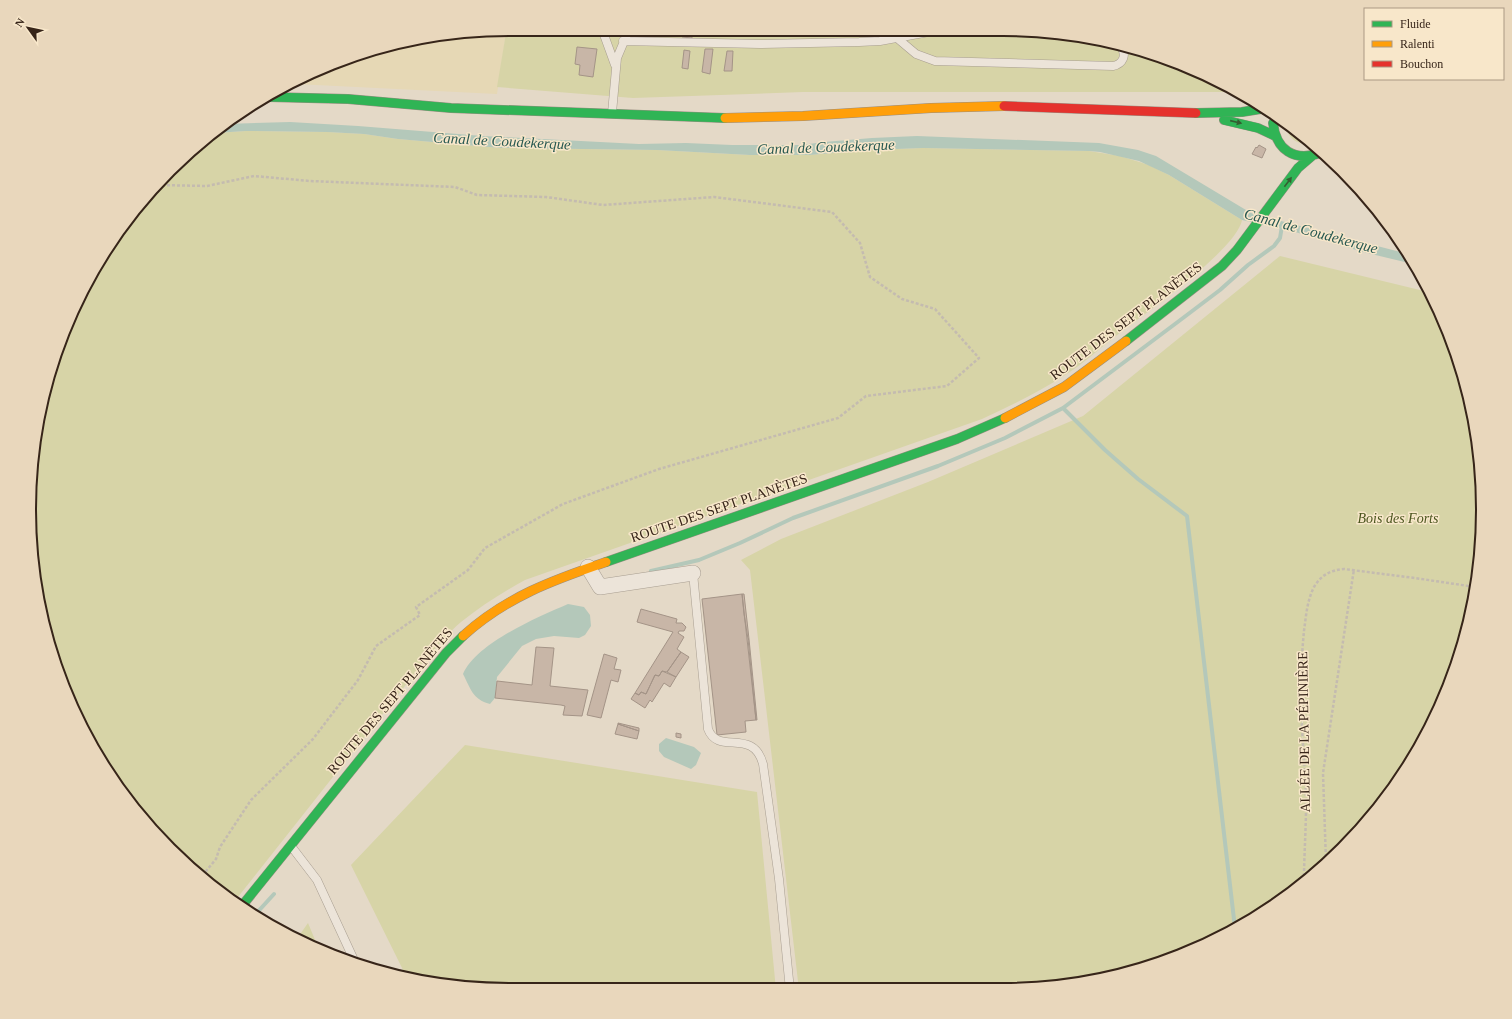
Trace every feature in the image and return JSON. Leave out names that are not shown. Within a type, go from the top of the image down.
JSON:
[{"type":"main road","points":[[276,97],[354,100],[451,108],[723,118],[768,118],[931,108],[1001,106],[1184,113],[1237,112],[1256,110]]},
{"type":"main road","points":[[1184,113],[1245,124],[1275,136]]},
{"type":"main road","points":[[1273,121],[1275,136],[1280,145],[1287,151],[1296,156],[1315,154]]},
{"type":"main road","points":[[1280,145],[1281,159]]},
{"type":"main road","name":"ROUTE DES SEPT PLANÈTES","points":[[245,902],[430,672],[462,636],[490,613],[518,596],[541,585],[958,439],[1015,414],[1064,387],[1118,348],[1213,274],[1250,235],[1267,209],[1298,168],[1316,155]]},
{"type":"main road","name":"ROUTE DES SEPT PLANÈTES","points":[[1267,209],[1276,181]]},
{"type":"street","points":[[588,568],[600,588],[693,573]]},
{"type":"lane","points":[[605,36],[616,66]]},
{"type":"lane","points":[[612,114],[616,66],[619,50],[626,36]]},
{"type":"lane","points":[[624,41],[760,44],[859,42],[888,36]]},
{"type":"lane","points":[[900,36],[911,50],[922,57],[942,62],[1014,62],[1113,66],[1118,65],[1123,60],[1123,52]]},
{"type":"lane","points":[[693,573],[708,729],[711,735],[718,740],[744,743],[753,747],[760,754],[779,879],[789,983]]},
{"type":"lane","points":[[290,845],[317,880],[352,956]]},
{"type":"path","points":[[165,185],[207,186],[254,176],[310,181],[455,187],[477,195],[546,197],[603,205],[714,197],[832,212],[860,243],[870,277],[902,299],[935,310],[979,358],[947,386],[866,396],[838,418],[659,470],[563,504],[485,548],[468,570],[416,607],[420,615],[376,646],[358,680],[313,740],[251,800],[220,847],[216,859],[205,872]]},
{"type":"path","points":[[1326,855],[1323,773],[1354,569]]},
{"type":"path","name":"ALLÉE DE LA PÉPINIÈRE","points":[[1304,874],[1306,805],[1301,682],[1303,638],[1311,593],[1322,577],[1337,570],[1354,569],[1469,587]]},
{"type":"shaded area","points":[[506,36],[497,94],[302,84],[357,61],[387,52],[448,40]]},
{"type":"green space","points":[[505,36],[1002,36],[1064,40],[1125,52],[1184,72],[1226,92],[803,92],[633,98],[497,87]]},
{"type":"green space","points":[[246,131],[327,132],[364,134],[398,139],[501,148],[657,150],[750,155],[809,155],[870,150],[923,148],[1089,151],[1120,156],[1149,165],[1169,175],[1242,220],[1236,232],[1225,247],[1189,279],[1080,365],[1024,398],[982,419],[525,580],[500,594],[457,626],[431,653],[238,897],[197,865],[154,822],[134,798],[99,746],[72,691],[52,632],[40,571],[36,510],[40,448],[52,387],[72,328],[85,300],[99,273],[134,221],[175,175],[223,132]]},
{"type":"green space","points":[[1288,132],[1291,134],[1302,143],[1293,139]]},
{"type":"green space","name":"Bois des Forts","points":[[1280,256],[1422,291],[1440,328],[1460,387],[1467,417],[1475,479],[1476,510],[1472,571],[1467,602],[1451,662],[1440,691],[1413,746],[1378,798],[1358,822],[1315,865],[1291,885],[1239,920],[1212,934],[1155,958],[1095,974],[1064,979],[1002,983],[798,983],[750,570],[741,560],[781,539],[928,482],[1083,416]],"holes":[[[1303,646],[1303,751],[1301,699]]]},
{"type":"green space","points":[[465,745],[757,792],[775,983],[479,982],[448,979],[403,971],[351,865]]},
{"type":"green space","points":[[308,923],[316,941],[300,934]]},
{"type":"water","name":"Canal de Coudekerque","points":[[290,122],[483,136],[639,144],[686,143],[801,145],[872,138],[917,136],[1099,143],[1138,150],[1156,156],[1251,213],[1400,252],[1406,262],[1363,252],[1285,229],[1242,220],[1169,175],[1139,161],[1100,152],[923,148],[870,150],[809,155],[750,155],[657,150],[501,148],[398,139],[364,134],[246,131],[223,132],[235,124]]},
{"type":"water","points":[[568,604],[584,607],[590,615],[591,626],[585,635],[579,638],[554,636],[536,639],[522,646],[497,677],[495,698],[490,704],[479,699],[473,693],[463,674],[470,663],[481,652],[509,632]]},
{"type":"water","points":[[666,738],[694,747],[701,753],[696,765],[691,769],[664,757],[659,751],[659,744]]},
{"type":"building","points":[[692,36],[692,38],[682,37]]},
{"type":"building","points":[[577,47],[597,49],[593,77],[579,75],[580,65],[575,64]]},
{"type":"building","points":[[705,49],[713,49],[710,74],[702,72]]},
{"type":"building","points":[[684,50],[690,51],[688,69],[682,68]]},
{"type":"building","points":[[727,51],[733,51],[732,71],[724,71]]},
{"type":"building","points":[[1259,145],[1266,149],[1262,158],[1252,154]]},
{"type":"building","points":[[742,594],[744,594],[749,639],[744,614]]},
{"type":"building","points":[[742,594],[756,720],[745,721],[746,732],[717,735],[702,599]]},
{"type":"building","points":[[641,609],[677,619],[676,623],[682,623],[686,627],[684,631],[679,631],[678,633],[684,637],[677,649],[681,652],[667,672],[662,671],[659,676],[655,675],[646,694],[641,692],[639,695],[635,693],[673,632],[637,622]]},
{"type":"building","points":[[749,639],[757,720],[756,720]]},
{"type":"building","points":[[536,647],[554,648],[550,686],[588,690],[582,716],[563,715],[565,706],[561,705],[495,698],[497,681],[532,685]]},
{"type":"building","points":[[681,652],[689,657],[676,677],[667,672]]},
{"type":"building","points":[[604,654],[617,658],[614,669],[621,670],[618,682],[611,680],[601,718],[587,715]]},
{"type":"building","points":[[662,671],[676,677],[670,687],[664,683],[652,702],[650,700],[645,708],[631,699],[635,693],[639,695],[641,692],[646,694],[655,675],[659,676]]},
{"type":"building","points":[[618,724],[639,728],[639,731]]},
{"type":"building","points":[[618,724],[639,731],[637,739],[615,734]]},
{"type":"building","points":[[676,733],[681,734],[681,738],[676,737]]},
{"type":"waterway","name":"Canal de Coudekerque","points":[[651,571],[699,560],[740,543],[793,518],[938,466],[1005,438],[1063,408],[1220,290],[1248,265],[1274,246],[1280,238],[1282,226]]},
{"type":"waterway","points":[[1063,408],[1105,450],[1138,479],[1187,516],[1234,922]]},
{"type":"waterway","points":[[259,911],[274,894]]},
{"type":"traffic: fast","points":[[276,97],[348,99],[451,108],[725,118]]},
{"type":"traffic: fast","points":[[1196,113],[1242,112],[1256,110]]},
{"type":"traffic: fast","points":[[1224,120],[1258,128],[1275,136]]},
{"type":"traffic: fast","points":[[1273,123],[1278,140],[1282,147],[1288,152],[1294,155],[1302,156],[1315,154]]},
{"type":"traffic: fast","points":[[1126,341],[1222,266],[1237,250],[1298,168],[1312,156]]},
{"type":"traffic: fast","points":[[606,562],[957,439],[1005,418]]},
{"type":"traffic: fast","points":[[245,902],[446,653],[463,636]]},
{"type":"traffic: slow","points":[[725,118],[803,116],[931,108],[1004,106]]},
{"type":"traffic: slow","points":[[1005,418],[1064,387],[1126,341]]},
{"type":"traffic: slow","points":[[463,636],[479,622],[513,600],[549,583],[606,562]]},
{"type":"traffic: jam","points":[[1004,106],[1196,113]]}]
